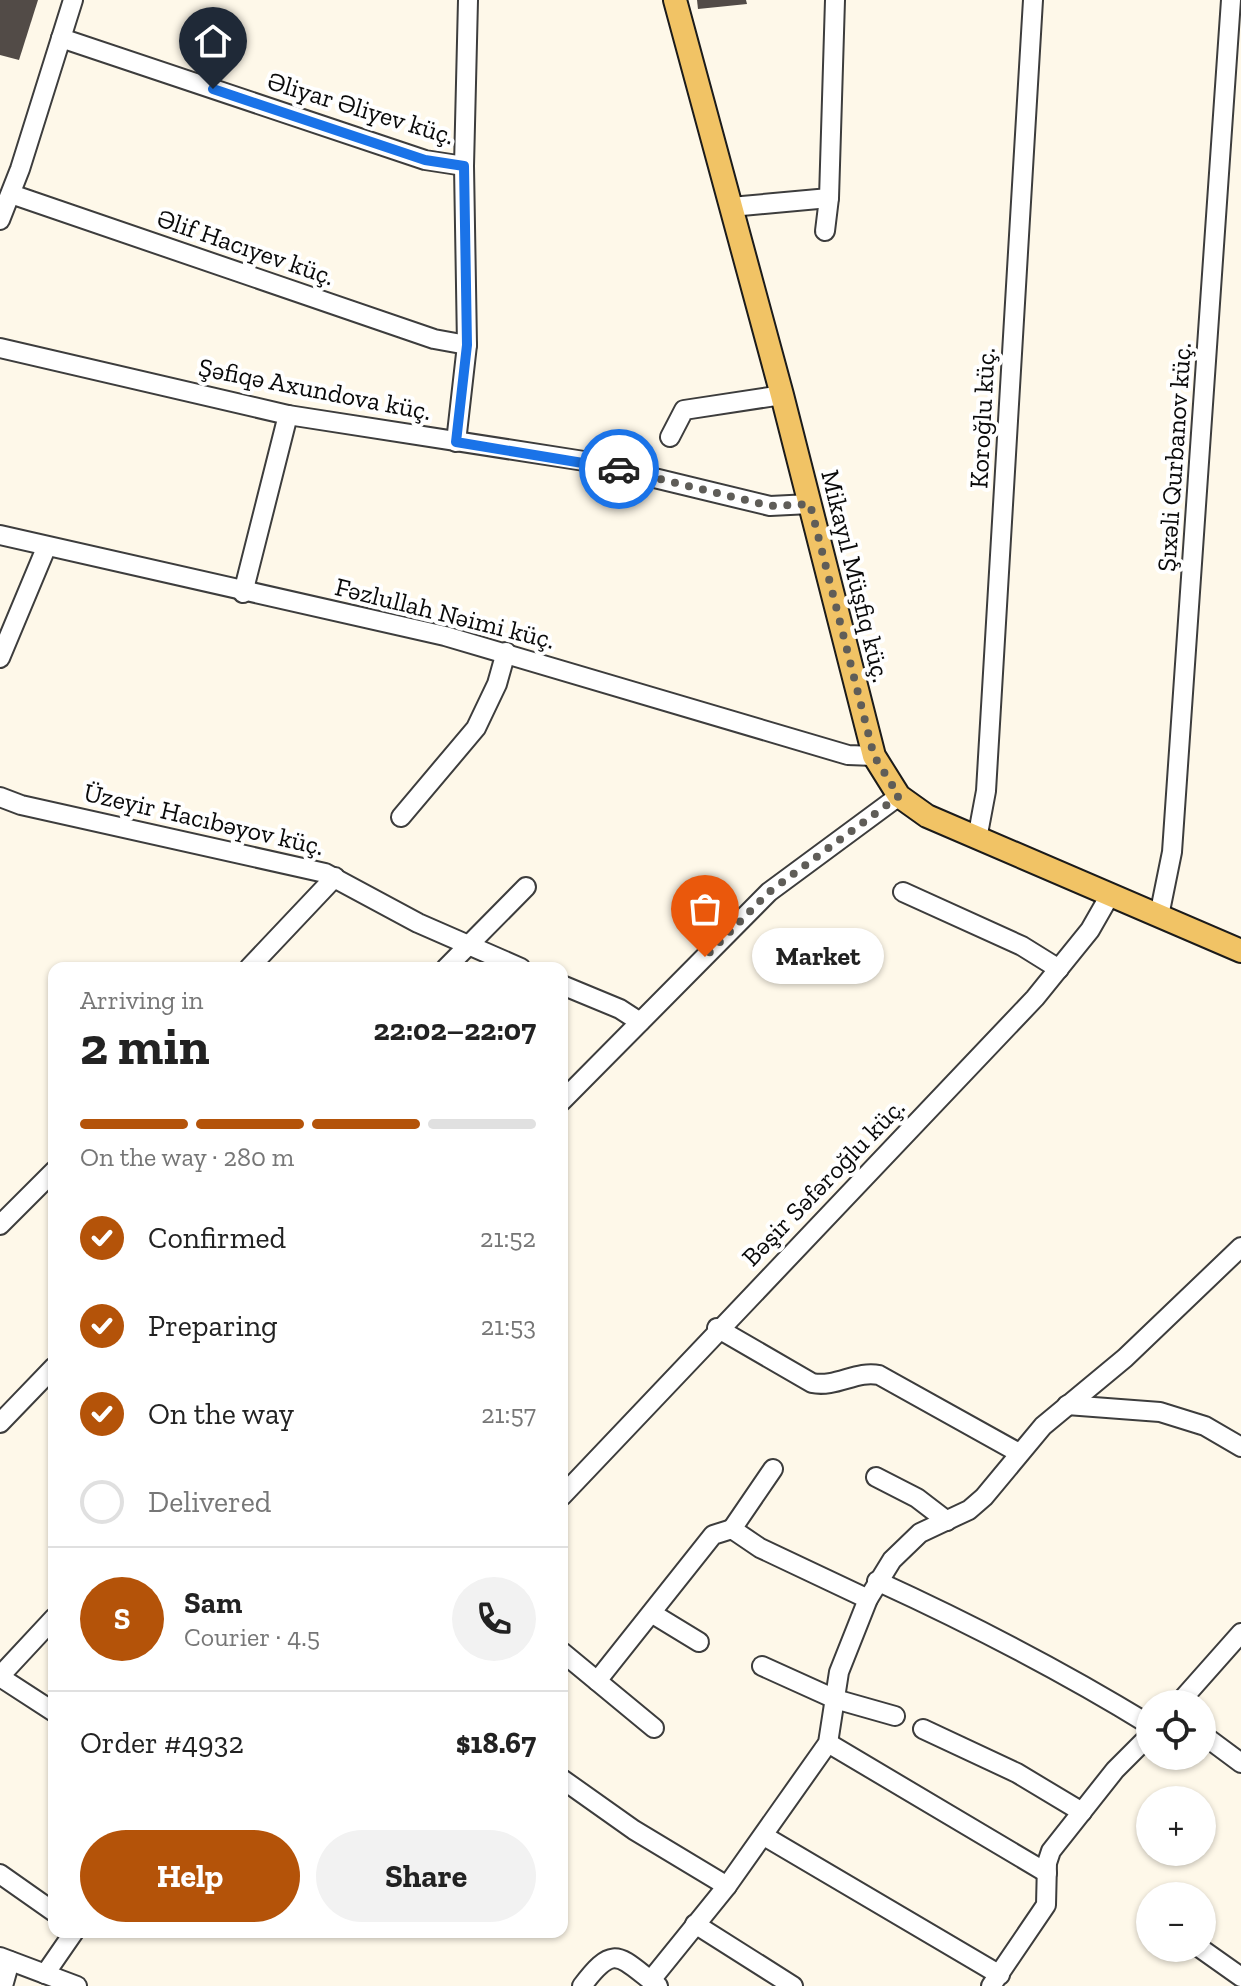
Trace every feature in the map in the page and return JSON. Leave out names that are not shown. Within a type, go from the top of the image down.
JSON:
[{"type":"main road","name":"Mikayıl Müşfiq küç.","points":[[675,0],[782,395],[874,756],[899,796],[927,816],[1241,951]]},
{"type":"street","points":[[0,220],[73,0]]},
{"type":"street","points":[[456,442],[467,345],[464,166],[468,0]]},
{"type":"street","points":[[825,231],[829,198],[835,0]]},
{"type":"street","name":"Koroğlu küç.","points":[[977,839],[986,791],[1033,0]]},
{"type":"street","name":"Şıxəli Qurbanov küç.","points":[[1159,916],[1172,852],[1231,0]]},
{"type":"street","name":"Əliyar Əliyev küç.","points":[[61,38],[425,160],[464,166]]},
{"type":"street","name":"Əlif Hacıyev küç.","points":[[11,194],[434,339],[467,345]]},
{"type":"street","points":[[731,207],[829,198]]},
{"type":"street","name":"Şəfiqə Axundova küç.","points":[[0,348],[288,415],[584,461],[770,506],[810,504]]},
{"type":"street","points":[[670,437],[684,410],[782,395]]},
{"type":"street","points":[[243,593],[288,415]]},
{"type":"street","name":"Fəzlullah Nəimi küç.","points":[[0,535],[506,652],[848,755],[874,756]]},
{"type":"street","points":[[0,658],[46,548]]},
{"type":"street","points":[[401,817],[476,728],[492,697],[506,652]]},
{"type":"street","points":[[568,1095],[769,892],[899,796]]},
{"type":"street","name":"Üzeyir Hacıbəyov küç.","points":[[0,797],[21,805],[335,877],[467,946],[506,962]]},
{"type":"street","points":[[0,814],[21,805]]},
{"type":"street","points":[[255,962],[335,877]]},
{"type":"street","points":[[452,962],[526,887]]},
{"type":"street","points":[[903,892],[1022,946],[1059,969]]},
{"type":"street","name":"Bəşir Səfəroğlu küç.","points":[[568,1489],[717,1328],[982,1055],[1059,969],[1090,930],[1110,895]]},
{"type":"street","points":[[568,987],[620,1009],[640,1022]]},
{"type":"street","points":[[0,1225],[48,1177]]},
{"type":"street","points":[[582,1986],[600,1961],[611,1957],[623,1959],[654,1983],[695,1924],[764,1836],[828,1743],[839,1672],[868,1599],[892,1560],[920,1533],[969,1510],[984,1497],[1019,1453],[1067,1405],[1125,1358],[1241,1247]]},
{"type":"street","points":[[717,1328],[812,1383],[830,1385],[868,1374],[879,1375],[1019,1453]]},
{"type":"street","points":[[0,1423],[48,1373]]},
{"type":"street","points":[[1067,1405],[1160,1412],[1205,1426],[1241,1447]]},
{"type":"street","points":[[597,1681],[713,1535],[732,1529],[773,1469]]},
{"type":"street","points":[[876,1477],[917,1498],[947,1521]]},
{"type":"street","points":[[732,1529],[760,1548],[868,1599]]},
{"type":"street","points":[[877,1581],[1053,1668],[1136,1717]]},
{"type":"street","points":[[653,1614],[699,1642]]},
{"type":"street","points":[[48,1624],[0,1676],[48,1708]]},
{"type":"street","points":[[1190,1690],[1241,1633]]},
{"type":"street","points":[[568,1657],[654,1728]]},
{"type":"street","points":[[762,1666],[835,1699],[895,1716]]},
{"type":"street","points":[[923,1729],[1017,1773],[1082,1812]]},
{"type":"street","points":[[828,1743],[1047,1866]]},
{"type":"street","points":[[1216,1744],[1241,1763]]},
{"type":"street","points":[[764,1836],[996,1980],[1046,1905],[1047,1866],[1082,1812],[1136,1749]]},
{"type":"street","points":[[568,1783],[634,1830],[727,1886]]},
{"type":"street","points":[[0,1874],[48,1908]]},
{"type":"street","points":[[695,1924],[793,1986]]},
{"type":"street","points":[[45,1974],[70,1938]]},
{"type":"street","points":[[3,1986],[5,1959],[77,1986]]},
{"type":"street","points":[[1216,1959],[1241,1977]]},
{"type":"building","points":[[0,0],[38,0],[19,60],[0,55]]},
{"type":"building","points":[[697,0],[746,0],[747,4],[698,9]]},
{"type":"way so far","points":[[619,469],[770,506],[810,504],[874,756],[880,771],[899,796],[769,892],[705,957]]},
{"type":"place","name":"Market","points":[[705,957]]},
{"type":"route","points":[[213,89],[425,160],[464,166],[467,345],[456,442],[619,469]]}]
